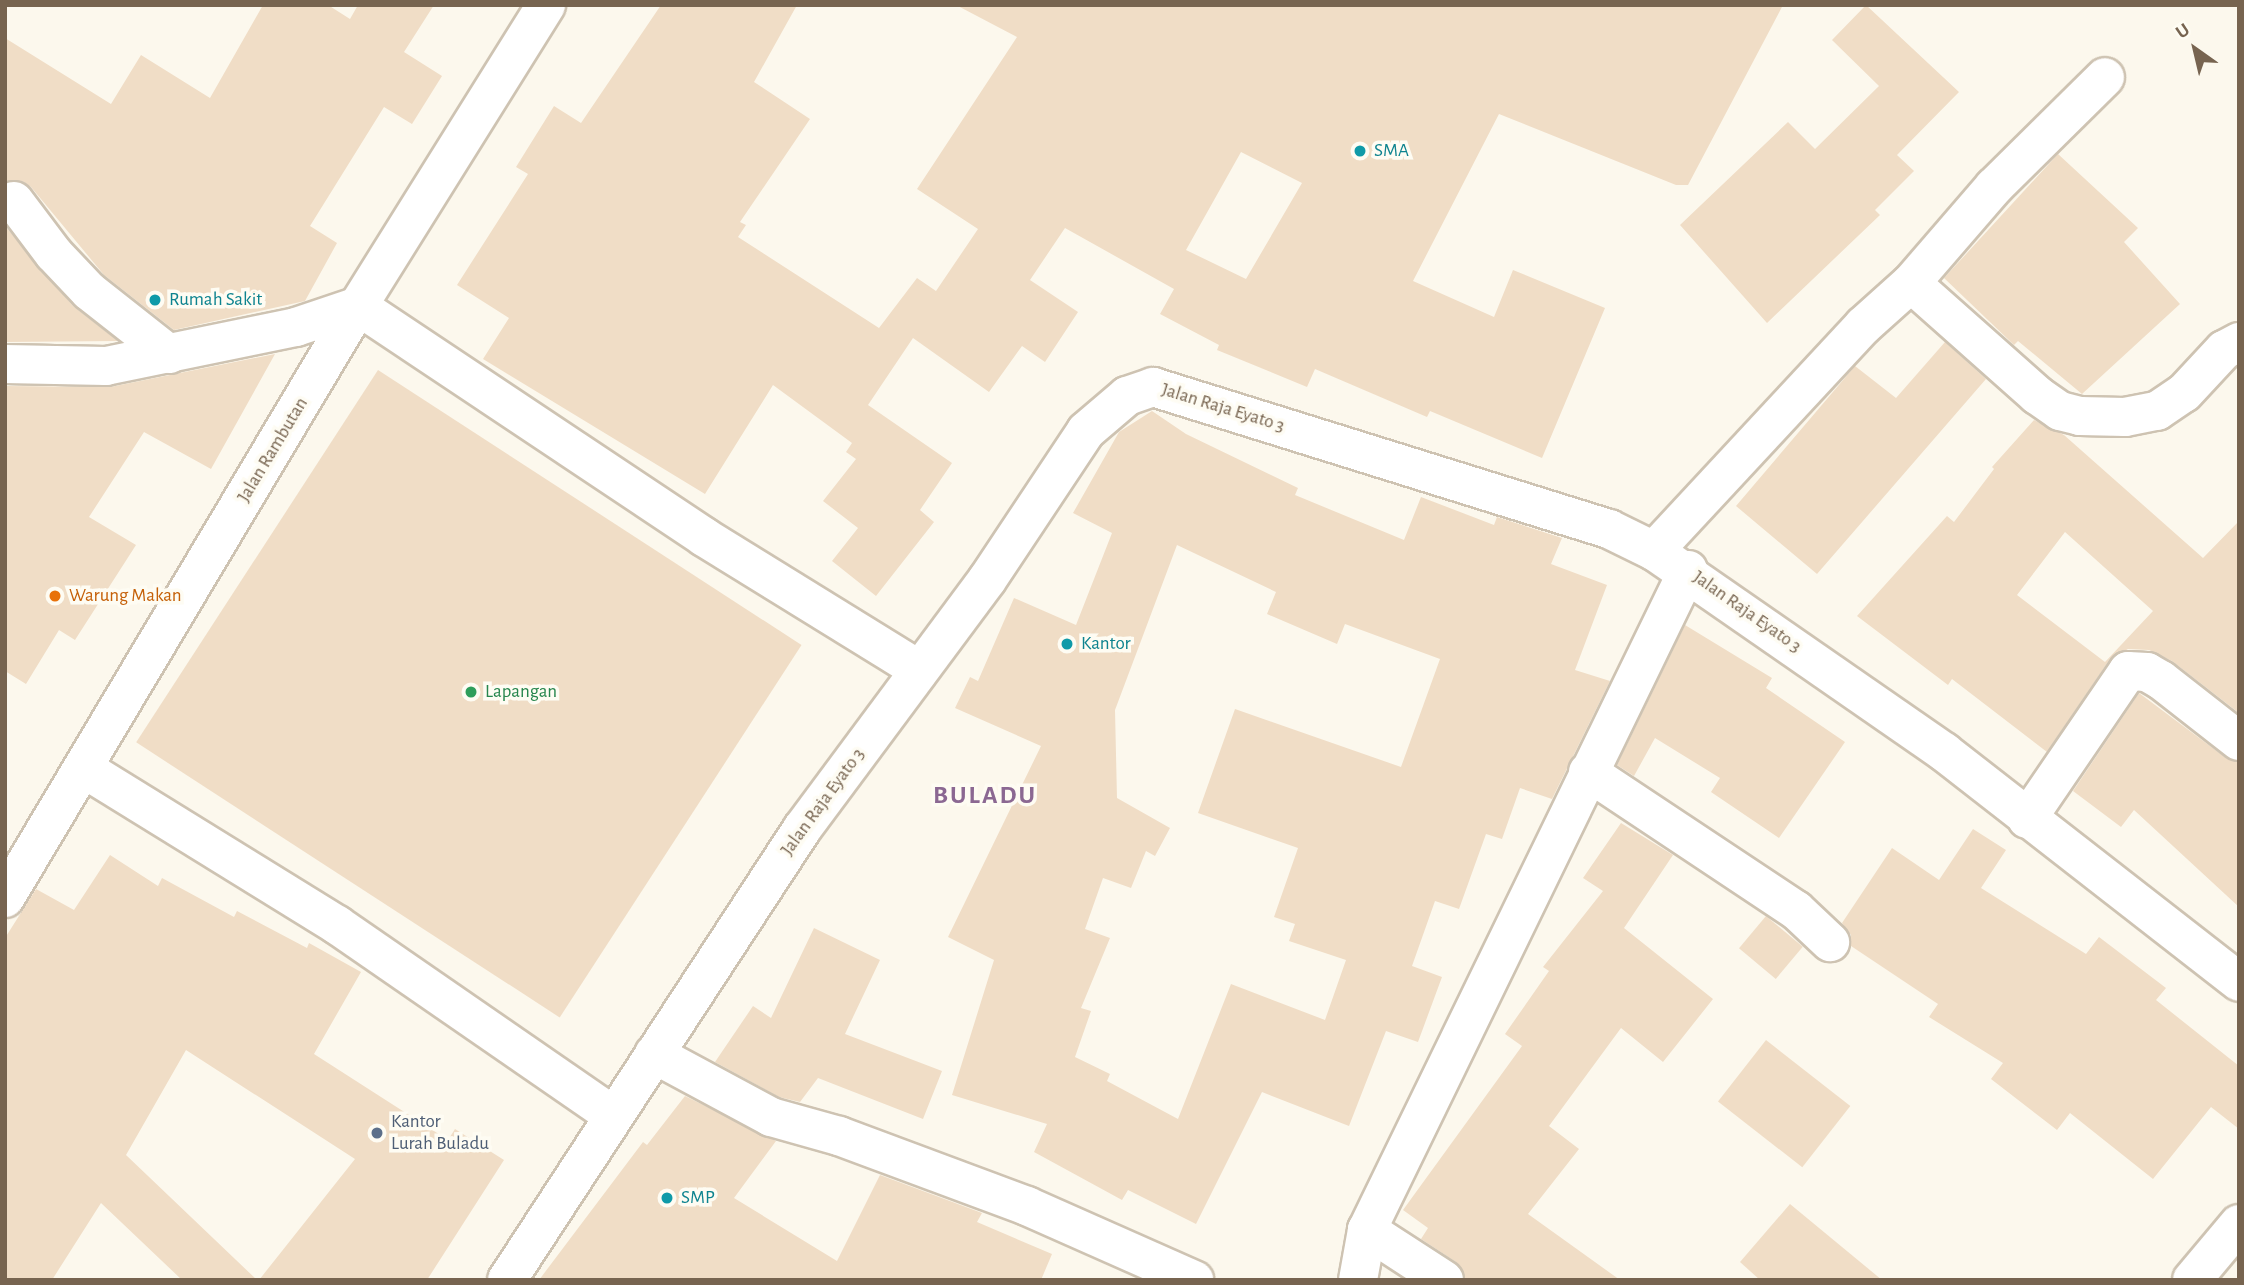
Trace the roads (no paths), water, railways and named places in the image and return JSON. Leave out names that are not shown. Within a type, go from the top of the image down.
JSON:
[{"type":"street","name":"Jalan Rambutan","points":[[5,898],[358,306],[546,5]]},
{"type":"street","points":[[1654,551],[1863,326],[1911,283],[1994,187],[2105,77]]},
{"type":"street","points":[[14,201],[54,254],[89,291],[169,354]]},
{"type":"street","points":[[1911,283],[2038,394],[2060,411],[2080,416],[2125,417],[2157,411],[2184,393],[2224,351],[2239,342]]},
{"type":"street","points":[[5,364],[106,366],[296,327],[358,306],[704,537],[919,670]]},
{"type":"street","name":"Jalan Raja Eyato 3","points":[[507,1280],[802,829],[987,580],[1086,431],[1127,396],[1153,387],[1609,529],[1654,551],[1688,570],[1944,752],[2239,982]]},
{"type":"street","points":[[1358,1280],[1367,1230],[1688,570]]},
{"type":"street","points":[[2027,819],[2128,671],[2147,672],[2161,680],[2239,741]]},
{"type":"street","points":[[83,768],[337,925],[614,1116]]},
{"type":"street","points":[[1588,772],[1796,909],[1830,942]]},
{"type":"street","points":[[654,1054],[771,1117],[839,1136],[1027,1206],[1194,1280]]},
{"type":"street","points":[[2192,1280],[2239,1224]]},
{"type":"street","points":[[1367,1230],[1444,1280]]},
{"type":"place","name":"SMA","points":[[1360,151]]},
{"type":"place","name":"Rumah Sakit","points":[[155,300]]},
{"type":"place","name":"Warung Makan","points":[[55,596]]},
{"type":"place","name":"Kantor","points":[[1067,644]]},
{"type":"place","name":"Lapangan","points":[[471,692]]},
{"type":"place","name":"Kantor Lurah Buladu","points":[[377,1133]]},
{"type":"place","name":"SMP","points":[[667,1198]]},
{"type":"district","name":"BULADU","points":[[985,796]]}]
